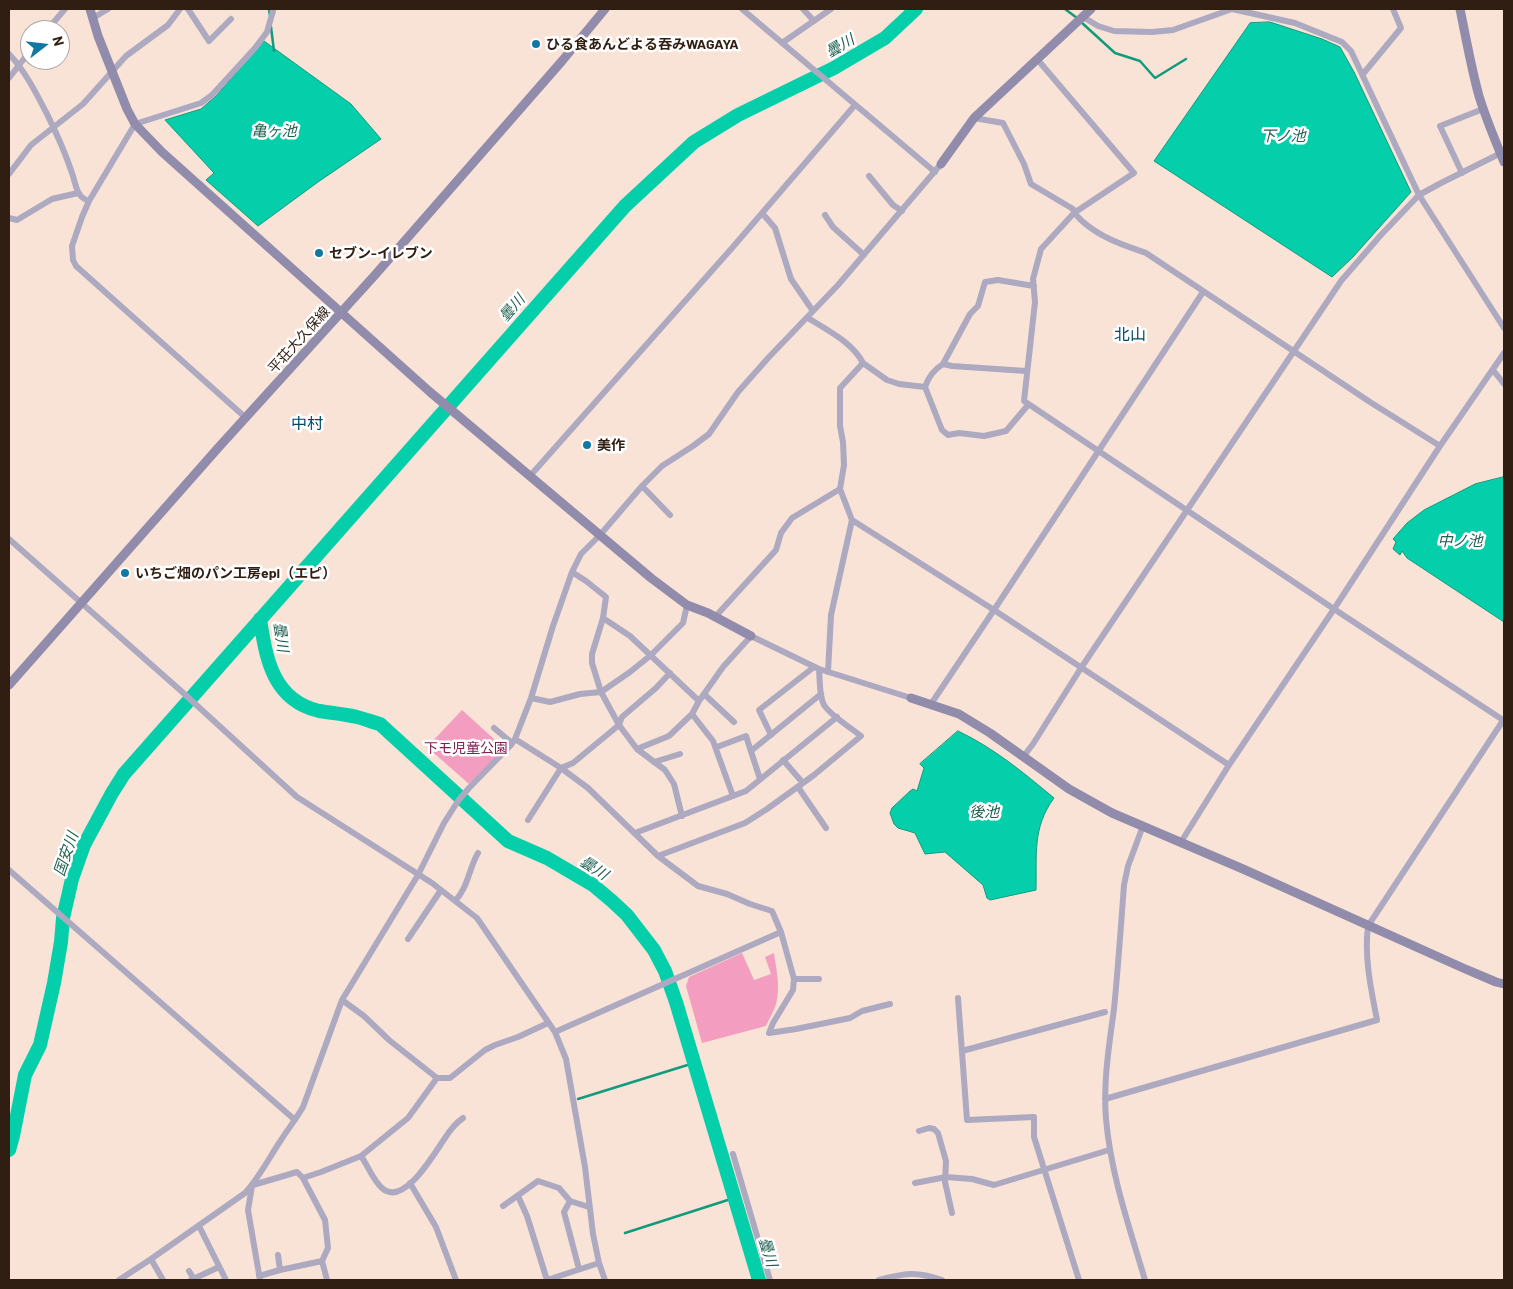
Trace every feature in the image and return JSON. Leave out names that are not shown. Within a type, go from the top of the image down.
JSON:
[{"type":"street","points":[[56,20],[65,9]]},
{"type":"street","points":[[90,9],[127,109],[135,124],[166,156],[430,392],[651,578],[687,605],[715,617],[816,668],[959,714],[990,733],[1076,793],[1112,813],[1462,968],[1504,984]]},
{"type":"street","points":[[93,18],[108,9]]},
{"type":"street","points":[[9,174],[31,145],[82,104],[126,56],[168,25],[180,9]]},
{"type":"street","points":[[188,9],[209,41],[231,19]]},
{"type":"street","points":[[246,418],[76,266],[73,260],[72,246],[89,201],[135,124],[201,104],[212,95],[267,32],[272,9]]},
{"type":"street","name":"平荘大久保線","points":[[9,685],[341,313],[562,61],[605,9]]},
{"type":"street","points":[[742,9],[935,172]]},
{"type":"street","points":[[803,9],[814,21]]},
{"type":"street","points":[[782,43],[831,9]]},
{"type":"street","points":[[119,1280],[199,1226],[253,1185],[295,1120],[303,1107],[342,1000],[418,875],[444,823],[467,790],[514,741],[531,698],[572,572],[581,554],[662,466],[709,434],[738,392],[769,357],[814,312],[935,172],[974,118],[1092,9]]},
{"type":"street","points":[[1083,17],[1098,26],[1114,31],[1152,32],[1173,30],[1232,9],[1295,23],[1342,42],[1352,51],[1420,195],[1504,328]]},
{"type":"street","points":[[1363,74],[1401,28],[1393,9]]},
{"type":"street","points":[[1024,757],[1081,668],[1341,281],[1380,236],[1420,195],[1462,173],[1503,158],[1483,109],[1468,54],[1460,9]]},
{"type":"street","points":[[9,54],[32,84],[57,134],[78,193],[83,199],[89,201]]},
{"type":"street","points":[[1037,59],[1134,173],[1074,213],[1041,249],[1033,279],[1035,302],[1024,401],[1334,609],[1504,720],[1368,926],[1366,940],[1370,987],[1377,1020],[1105,1099]]},
{"type":"street","points":[[9,78],[19,65]]},
{"type":"street","points":[[530,476],[855,105]]},
{"type":"street","points":[[1462,173],[1440,126],[1483,109]]},
{"type":"street","points":[[974,118],[1003,123],[1024,164],[1031,184],[1073,209],[1074,213],[1090,228],[1109,240],[1146,254],[1440,446]]},
{"type":"street","points":[[869,176],[893,206],[902,211]]},
{"type":"street","points":[[9,218],[17,220],[52,199],[78,193]]},
{"type":"street","points":[[762,213],[775,228],[791,280],[814,312]]},
{"type":"street","points":[[825,215],[833,227],[864,255]]},
{"type":"street","points":[[1028,405],[1006,432],[984,436],[960,433],[948,434],[942,430],[925,387],[927,381],[938,367],[943,364],[970,314],[978,306],[984,282],[998,280],[1034,286]]},
{"type":"street","points":[[931,704],[1203,292]]},
{"type":"street","points":[[808,318],[835,334],[859,356],[863,363],[887,380],[899,384],[925,387]]},
{"type":"street","points":[[1181,842],[1229,765],[1334,609],[1440,446],[1504,354]]},
{"type":"street","points":[[828,672],[831,615],[852,520],[840,490],[844,465],[840,426],[840,388],[863,363]]},
{"type":"street","points":[[943,364],[1026,371]]},
{"type":"street","points":[[1493,370],[1504,384]]},
{"type":"street","points":[[642,486],[670,515]]},
{"type":"street","points":[[715,617],[776,550],[782,533],[792,518],[840,490]]},
{"type":"street","points":[[852,520],[994,610],[1229,765]]},
{"type":"street","points":[[9,539],[180,690],[297,797],[441,890],[477,918],[555,1032],[566,1059],[585,1167],[593,1234],[599,1263],[605,1280]]},
{"type":"street","points":[[572,572],[606,597],[603,618],[592,654],[592,663],[601,692],[620,725],[637,749],[665,770],[674,784],[682,816]]},
{"type":"street","points":[[531,698],[550,702],[580,694],[601,692],[651,655],[683,623],[687,605]]},
{"type":"street","points":[[603,618],[630,636],[699,701]]},
{"type":"street","points":[[637,749],[669,736],[692,714],[699,701],[733,654],[751,636]]},
{"type":"street","points":[[658,856],[745,823],[800,785],[861,736],[824,705],[816,668]]},
{"type":"street","points":[[771,735],[758,710],[816,668]]},
{"type":"street","points":[[528,820],[561,768],[573,763],[620,725],[622,717],[656,688],[670,673]]},
{"type":"street","points":[[704,694],[734,722]]},
{"type":"street","points":[[751,751],[821,694]]},
{"type":"street","points":[[692,714],[713,741],[733,796]]},
{"type":"street","points":[[635,833],[746,791],[836,717]]},
{"type":"street","points":[[494,728],[561,768],[588,788],[658,856],[698,886],[727,894],[772,911],[781,932],[794,979],[793,990],[772,1023],[769,1033],[850,1018],[862,1011],[890,1004]]},
{"type":"street","points":[[716,747],[746,736],[760,779]]},
{"type":"street","points":[[654,762],[680,754]]},
{"type":"street","points":[[784,760],[826,828]]},
{"type":"street","points":[[1143,826],[1128,866],[1124,885],[1105,1099],[1109,1150],[1116,1184],[1145,1280]]},
{"type":"street","points":[[455,901],[465,887],[469,871],[478,853]]},
{"type":"street","points":[[9,870],[295,1120]]},
{"type":"street","points":[[408,939],[441,890]]},
{"type":"street","points":[[555,1032],[781,932]]},
{"type":"street","points":[[794,979],[819,979]]},
{"type":"street","points":[[958,998],[967,1120],[1034,1117],[1034,1137],[1079,1280]]},
{"type":"street","points":[[342,1000],[364,1016],[396,1046],[437,1078],[450,1078],[485,1050],[548,1024]]},
{"type":"street","points":[[962,1051],[1105,1012]]},
{"type":"street","points":[[303,1178],[361,1156],[408,1118],[437,1078]]},
{"type":"street","points":[[361,1156],[383,1190],[392,1193],[398,1192],[410,1183],[429,1162],[452,1128],[463,1118]]},
{"type":"street","points":[[919,1131],[929,1128],[934,1129],[938,1133],[946,1161],[945,1182],[952,1213]]},
{"type":"street","points":[[915,1183],[946,1177],[972,1179],[994,1185],[1109,1150]]},
{"type":"street","points":[[733,1154],[770,1280]]},
{"type":"street","points":[[253,1185],[297,1172],[303,1178],[325,1220],[328,1248],[322,1261],[327,1280]]},
{"type":"street","points":[[503,1206],[538,1180],[559,1188],[570,1202],[589,1207]]},
{"type":"street","points":[[410,1183],[436,1227],[456,1280]]},
{"type":"street","points":[[253,1185],[248,1210],[259,1278],[280,1270],[322,1261]]},
{"type":"street","points":[[518,1196],[527,1216],[547,1280],[599,1263]]},
{"type":"street","points":[[570,1202],[564,1212],[579,1270]]},
{"type":"street","points":[[199,1226],[226,1280]]},
{"type":"street","points":[[278,1255],[280,1270]]},
{"type":"street","points":[[151,1259],[163,1280]]},
{"type":"street","points":[[189,1271],[193,1280],[219,1267]]},
{"type":"street","points":[[879,1280],[906,1273],[929,1275],[942,1280]]},
{"type":"green space","name":"下モ児童公園","points":[[462,710],[505,749],[469,784],[427,747]]},
{"type":"green space","points":[[742,953],[754,980],[771,974],[765,957],[774,953],[778,993],[774,1009],[766,1026],[702,1043],[686,986],[689,977]]},
{"type":"water","name":"下ノ池","points":[[1270,22],[1340,47],[1354,72],[1411,192],[1353,257],[1332,277],[1154,161],[1250,23]]},
{"type":"water","name":"亀ヶ池","points":[[264,41],[351,104],[381,139],[258,226],[206,180],[214,173],[165,120],[201,109],[216,96]]},
{"type":"water","name":"中ノ池","points":[[1504,477],[1504,622],[1407,558],[1402,551],[1400,555],[1393,549],[1396,542],[1393,539],[1407,523],[1424,510],[1475,484]]},
{"type":"water","name":"後池","points":[[958,731],[996,753],[1054,798],[1042,820],[1039,831],[1036,853],[1036,890],[990,900],[987,898],[983,885],[945,852],[925,854],[915,833],[898,828],[894,824],[890,813],[892,808],[910,791],[913,789],[917,791],[924,768],[920,764]]},
{"type":"waterway","points":[[269,9],[270,16]]},
{"type":"waterway","name":"曇川","points":[[9,1150],[25,1075],[40,1045],[54,983],[63,918],[72,879],[84,845],[124,774],[625,206],[694,142],[738,115],[834,68],[885,38],[916,9]]},
{"type":"waterway","points":[[1065,9],[1077,18]]},
{"type":"waterway","points":[[1081,22],[1115,53],[1140,61],[1155,78],[1186,59]]},
{"type":"waterway","points":[[271,27],[274,51]]},
{"type":"waterway","name":"曇川","points":[[260,619],[265,649],[274,676],[291,698],[304,706],[319,711],[352,716],[380,724],[508,841],[547,858],[593,885],[627,915],[654,950],[665,971],[676,1002],[759,1280]]},
{"type":"waterway","points":[[578,1099],[694,1063]]},
{"type":"waterway","points":[[625,1233],[734,1198]]},
{"type":"place","name":"ひる食あんどよる吞みWAGAYA","points":[[536,44]]},
{"type":"place","name":"セブン-イレブン","points":[[319,253]]},
{"type":"place","name":"美作","points":[[587,445]]},
{"type":"place","name":"いちご畑のパン工房epi（エピ）","points":[[125,573]]},
{"type":"district","name":"北山","points":[[1130,335]]},
{"type":"district","name":"中村","points":[[307,424]]},
{"type":"water label","name":"国安川","points":[[66,854]]}]
